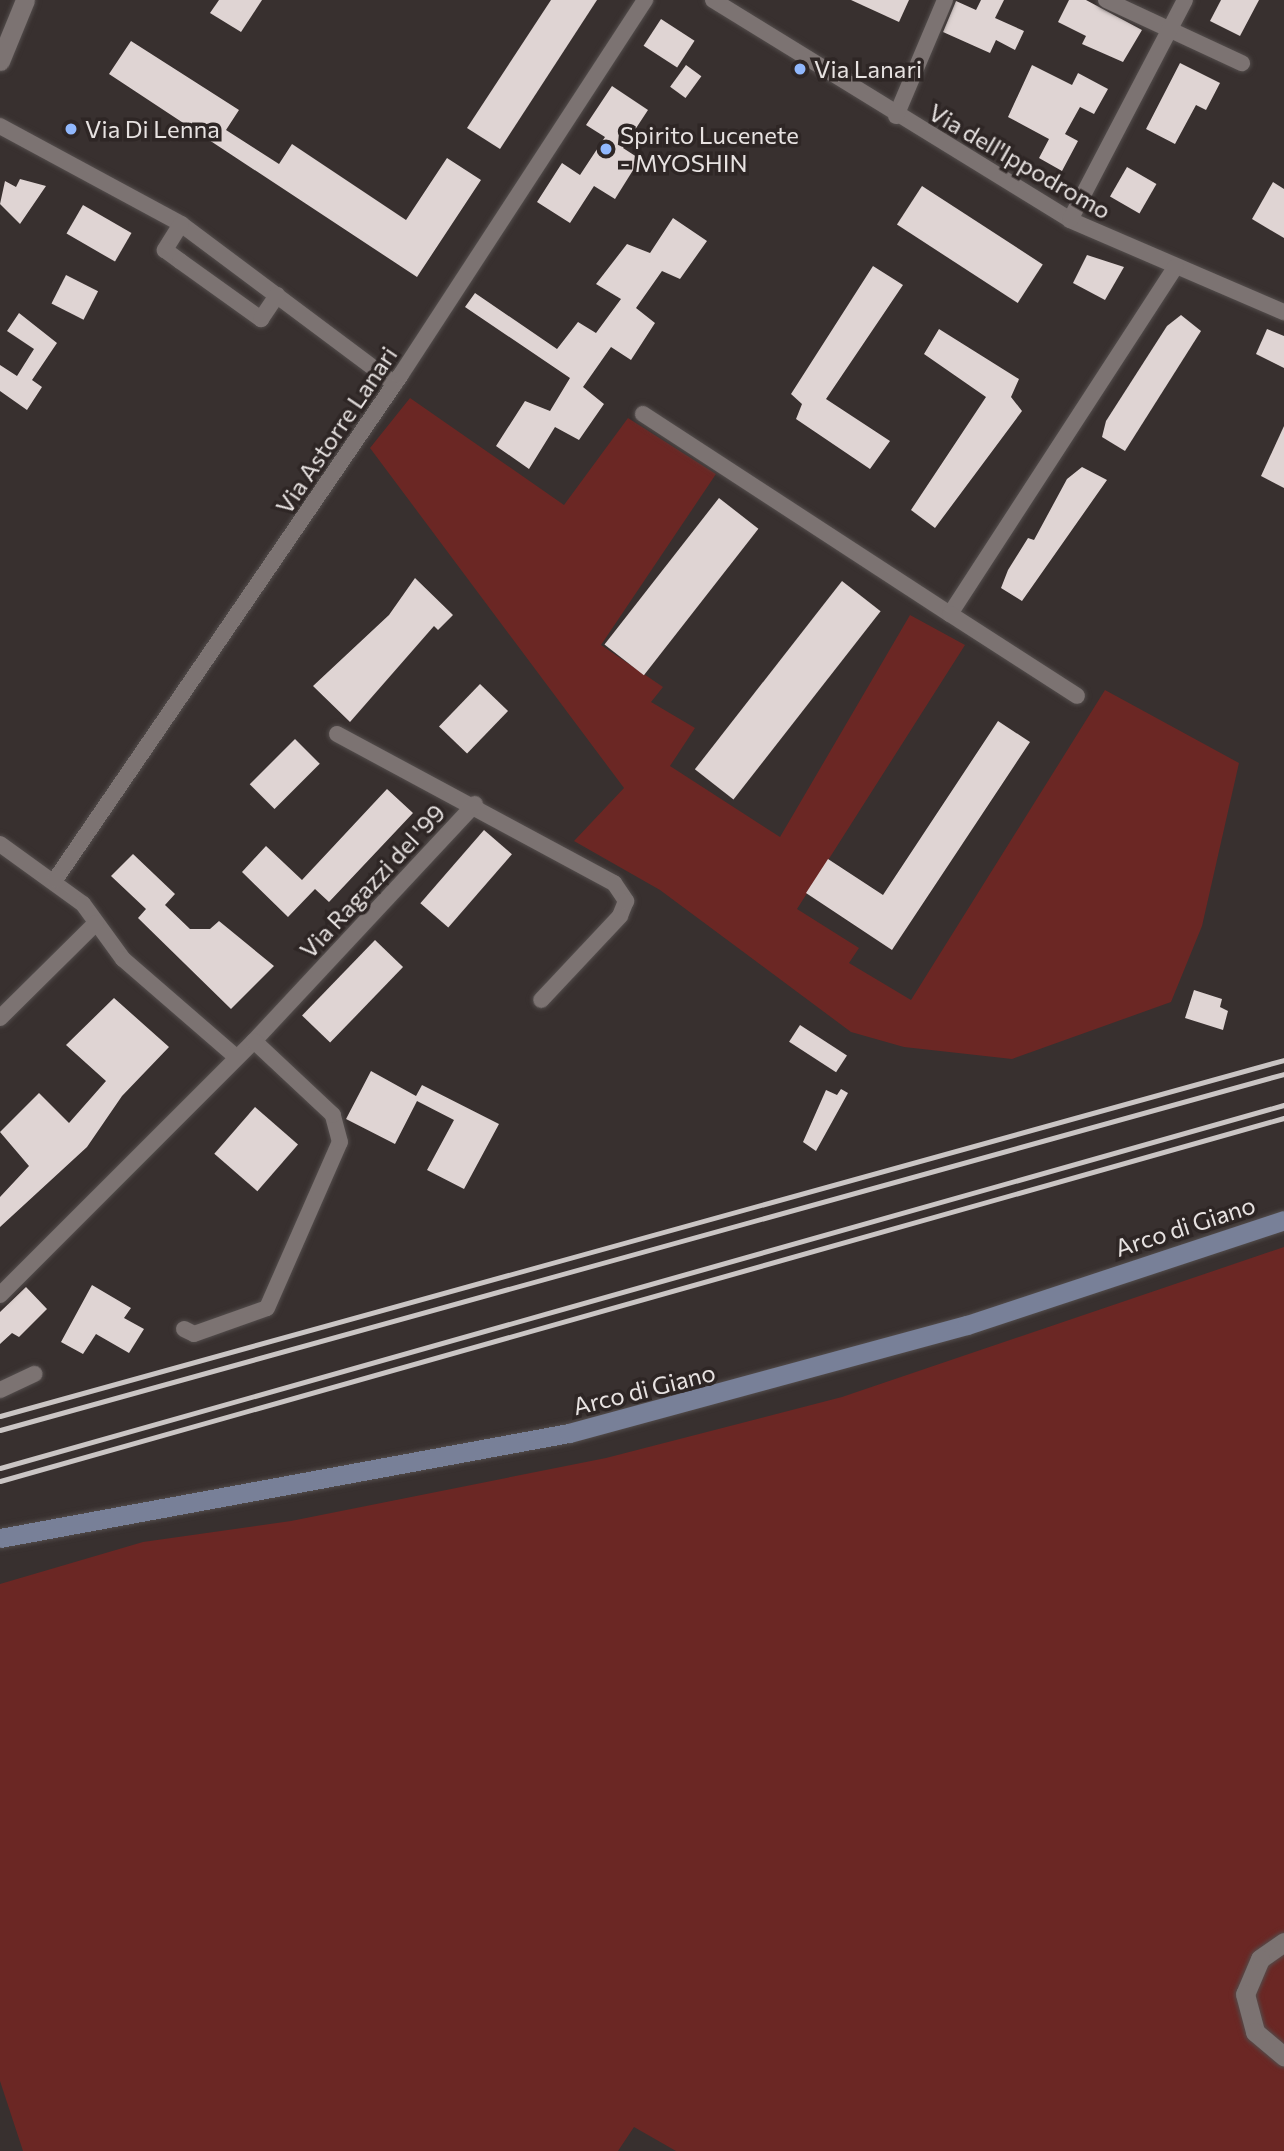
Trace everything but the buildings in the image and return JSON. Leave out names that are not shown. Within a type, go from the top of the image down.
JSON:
[{"type":"main road","name":"Arco di Giano","points":[[0,1538],[569,1433],[967,1325],[1284,1220]]},
{"type":"street","points":[[0,61],[25,0]]},
{"type":"street","name":"Via Astorre Lanari","points":[[55,880],[395,384],[645,0]]},
{"type":"street","name":"Via dell'Ippodromo","points":[[713,0],[896,116],[1070,220],[1284,312]]},
{"type":"street","points":[[896,116],[945,0]]},
{"type":"street","points":[[1106,0],[1242,63]]},
{"type":"street","points":[[1070,220],[1185,0]]},
{"type":"street","points":[[0,126],[181,224],[395,384]]},
{"type":"street","points":[[181,224],[165,250],[261,319],[277,295]]},
{"type":"street","points":[[950,614],[1175,267]]},
{"type":"street","points":[[643,414],[1077,696]]},
{"type":"street","name":"Via Ragazzi del '99","points":[[0,1295],[254,1041],[475,804],[337,734]]},
{"type":"street","points":[[475,804],[614,883],[626,901],[620,916],[541,1000]]},
{"type":"street","points":[[0,844],[55,880],[96,923],[123,959],[236,1058]]},
{"type":"street","points":[[0,1018],[96,923]]},
{"type":"street","points":[[184,1329],[194,1334],[267,1308],[340,1142],[333,1115],[254,1041]]},
{"type":"street","points":[[0,1390],[34,1374]]},
{"type":"street","points":[[1284,1942],[1260,1959],[1245,1994],[1255,2032],[1284,2056]]},
{"type":"shaded area","points":[[410,398],[564,505],[628,418],[716,474],[601,645],[663,687],[651,702],[695,728],[670,766],[780,837],[910,615],[965,645],[797,909],[859,948],[849,963],[911,1000],[1105,690],[1239,763],[1202,926],[1171,1002],[1012,1059],[904,1047],[851,1032],[660,890],[574,841],[624,788],[370,448]]},
{"type":"shaded area","points":[[1284,1247],[1284,2151],[676,2151],[634,2127],[618,2151],[23,2151],[0,2081],[0,1584],[143,1542],[291,1521],[606,1458],[842,1397]]},
{"type":"railway","points":[[0,1416],[1284,1060]]},
{"type":"railway","points":[[0,1430],[1284,1074]]},
{"type":"railway","points":[[0,1468],[1284,1105]]},
{"type":"railway","points":[[0,1481],[1284,1118]]},
{"type":"place","name":"Via Lanari","points":[[800,69]]},
{"type":"place","name":"Via Di Lenna","points":[[71,129]]},
{"type":"place","name":"Spirito Lucenete - MYOSHIN","points":[[606,149]]}]
